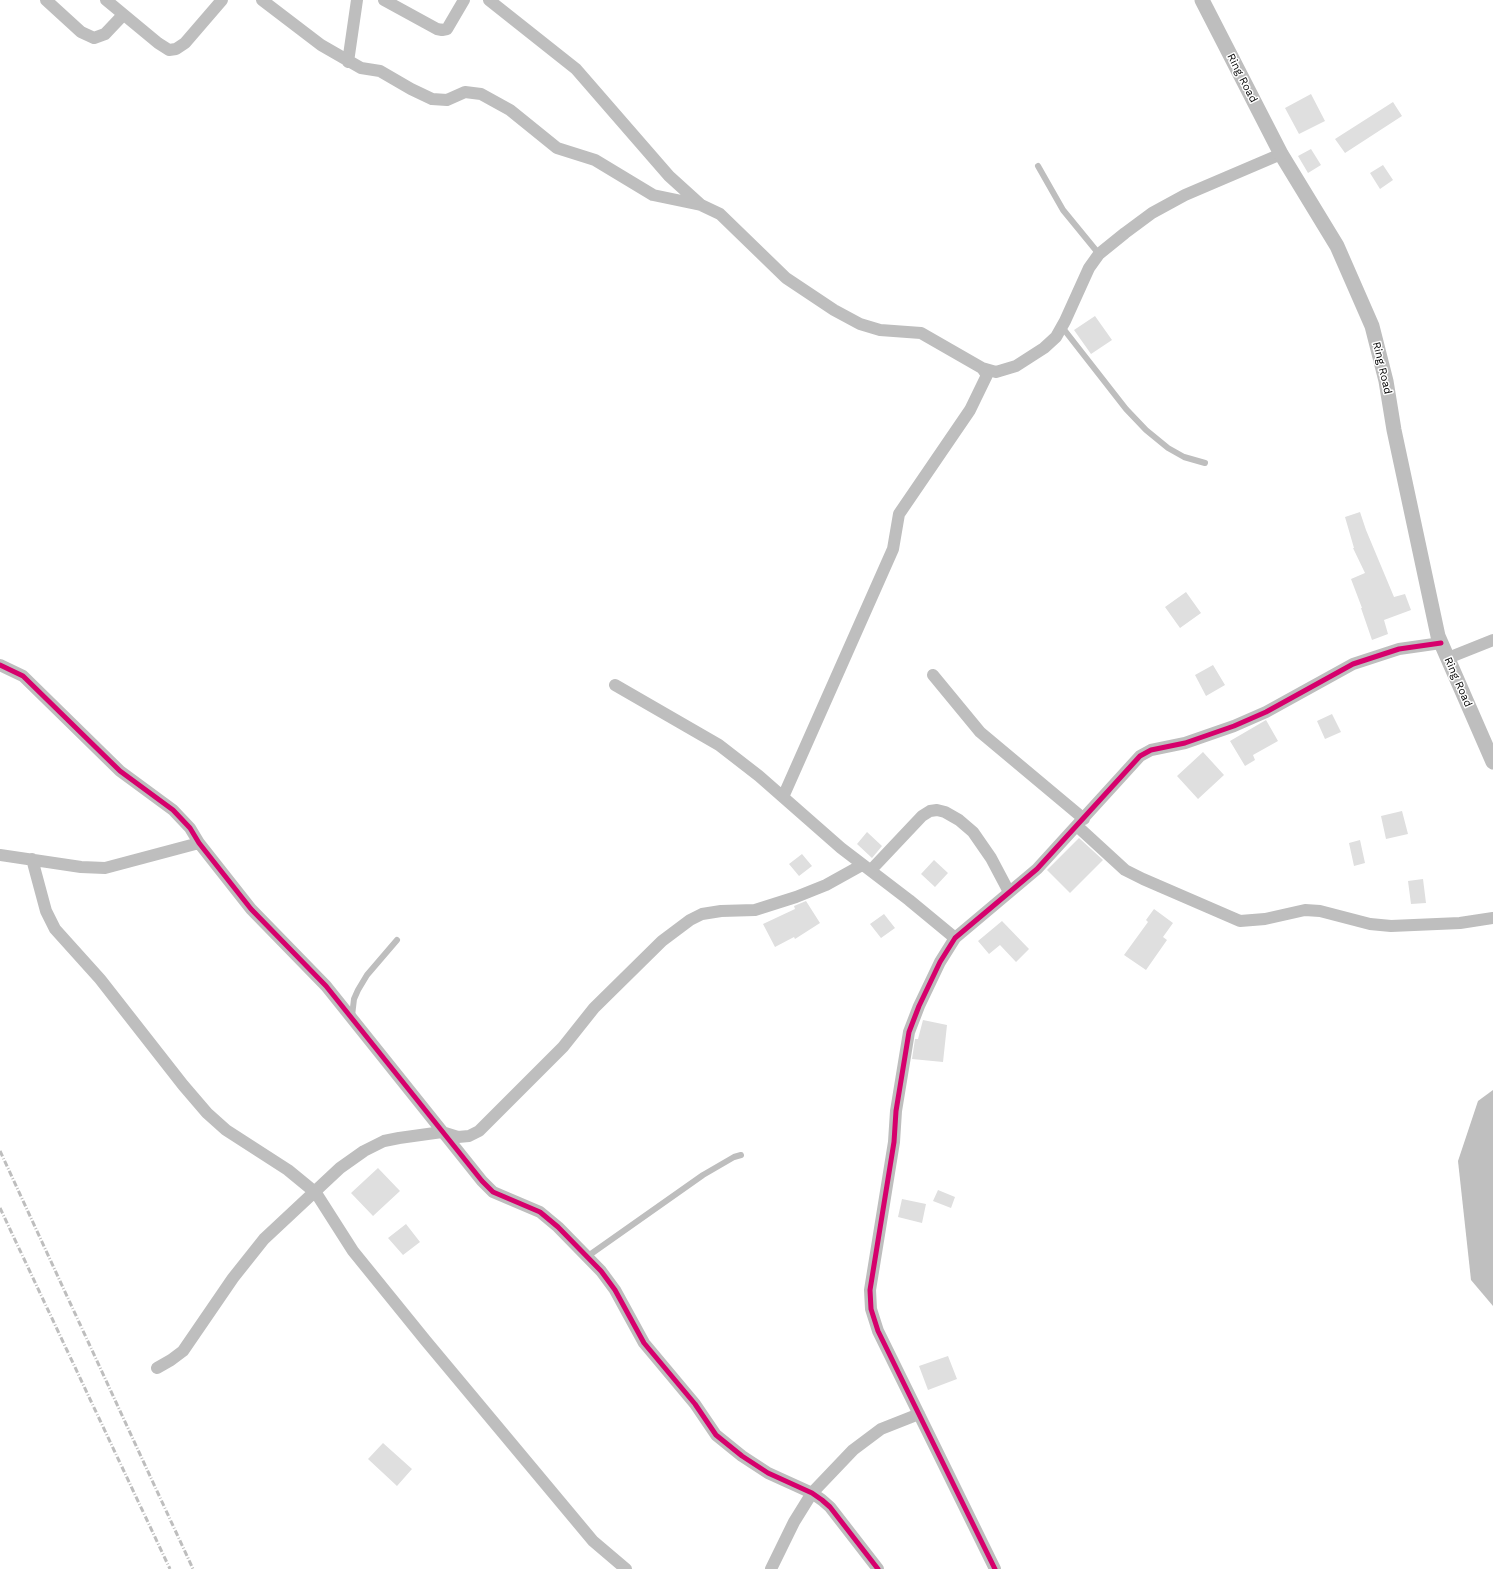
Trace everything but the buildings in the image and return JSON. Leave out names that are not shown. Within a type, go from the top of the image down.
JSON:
[{"type":"street","points":[[46,0],[80,32],[94,38],[105,34],[123,15]]},
{"type":"street","points":[[106,0],[158,43],[169,50],[176,49],[185,43],[222,0]]},
{"type":"street","points":[[262,0],[321,45],[348,62],[361,68],[380,71],[432,99],[447,100],[465,92],[481,94],[510,110],[556,148],[596,160],[653,196],[701,205],[720,214],[786,278],[834,310],[860,324],[880,330],[922,333],[982,368],[996,372],[1016,366],[1044,348],[1062,327],[1082,282],[1099,254],[1152,213],[1184,195],[1281,154]]},
{"type":"street","points":[[348,62],[357,0]]},
{"type":"street","points":[[384,0],[438,30],[442,30],[447,29],[451,24],[464,0]]},
{"type":"street","points":[[489,0],[576,69],[664,171],[701,205]]},
{"type":"street","name":"Ring Road","points":[[1202,0],[1281,154],[1337,246],[1372,326],[1386,381],[1395,437],[1441,643],[1493,762]]},
{"type":"street","points":[[782,797],[893,549],[898,514],[970,410],[987,375],[982,368]]},
{"type":"street","points":[[1448,658],[1493,640]]},
{"type":"street","points":[[995,1569],[878,1331],[871,1310],[870,1290],[894,1142],[896,1111],[909,1032],[940,962],[954,938],[1037,869],[1140,756],[1151,750],[1185,743],[1234,726],[1266,712],[1353,664],[1399,649],[1441,643]]},
{"type":"street","points":[[0,665],[23,676],[120,771],[173,810],[190,828],[199,843],[250,910],[326,986],[482,1181],[494,1192],[540,1212],[588,1256],[615,1290],[644,1343],[695,1404],[716,1435],[742,1456],[768,1473],[812,1493],[830,1508],[878,1569]]},
{"type":"street","points":[[934,675],[980,732],[1080,822],[1125,870],[1143,879],[1240,921],[1265,919],[1305,910],[1320,911],[1370,924],[1391,926],[1460,923],[1493,918]]},
{"type":"street","points":[[615,685],[719,745],[866,868],[954,938]]},
{"type":"street","points":[[157,1368],[184,1351],[233,1278],[259,1245],[316,1193],[340,1168],[364,1151],[384,1141],[442,1132],[458,1136],[469,1136],[479,1131],[563,1047],[594,1008],[662,941],[690,920],[702,914],[721,911],[755,910],[796,897],[866,868],[922,816],[930,811],[937,810],[945,812],[959,820],[973,832],[991,858],[1010,892]]},
{"type":"street","points":[[0,855],[80,867],[106,868],[199,843]]},
{"type":"street","points":[[32,859],[46,911],[60,936],[100,978],[207,1113],[226,1130],[288,1170],[305,1182],[316,1193],[354,1250],[426,1341],[593,1542],[626,1569]]},
{"type":"street","points":[[771,1569],[794,1522],[812,1493],[853,1450],[881,1429],[919,1414]]},
{"type":"lane","points":[[1038,166],[1063,210],[1099,254]]},
{"type":"lane","points":[[1062,327],[1126,409],[1146,430],[1168,448],[1184,457],[1205,463]]},
{"type":"lane","points":[[352,1020],[354,999],[366,975],[398,940]]},
{"type":"lane","points":[[588,1256],[703,1175],[734,1157],[741,1156]]},
{"type":"shaded area","points":[[1493,1090],[1493,1306],[1471,1280],[1458,1161],[1478,1101]]},
{"type":"railway","points":[[0,1151],[193,1569]]},
{"type":"railway","points":[[0,1208],[170,1569]]},
{"type":"cycle path","points":[[995,1569],[878,1331],[871,1309],[870,1290],[894,1142],[896,1111],[909,1032],[919,1006],[940,962],[955,938],[1037,869],[1140,756],[1151,750],[1185,743],[1234,726],[1266,712],[1353,664],[1399,649],[1441,643]]},
{"type":"cycle path","points":[[0,665],[23,676],[120,771],[173,810],[190,828],[199,843],[251,909],[326,986],[482,1181],[493,1192],[540,1212],[558,1227],[601,1271],[615,1290],[644,1343],[695,1404],[716,1435],[742,1456],[768,1473],[812,1493],[822,1500],[830,1507],[878,1569]]}]
